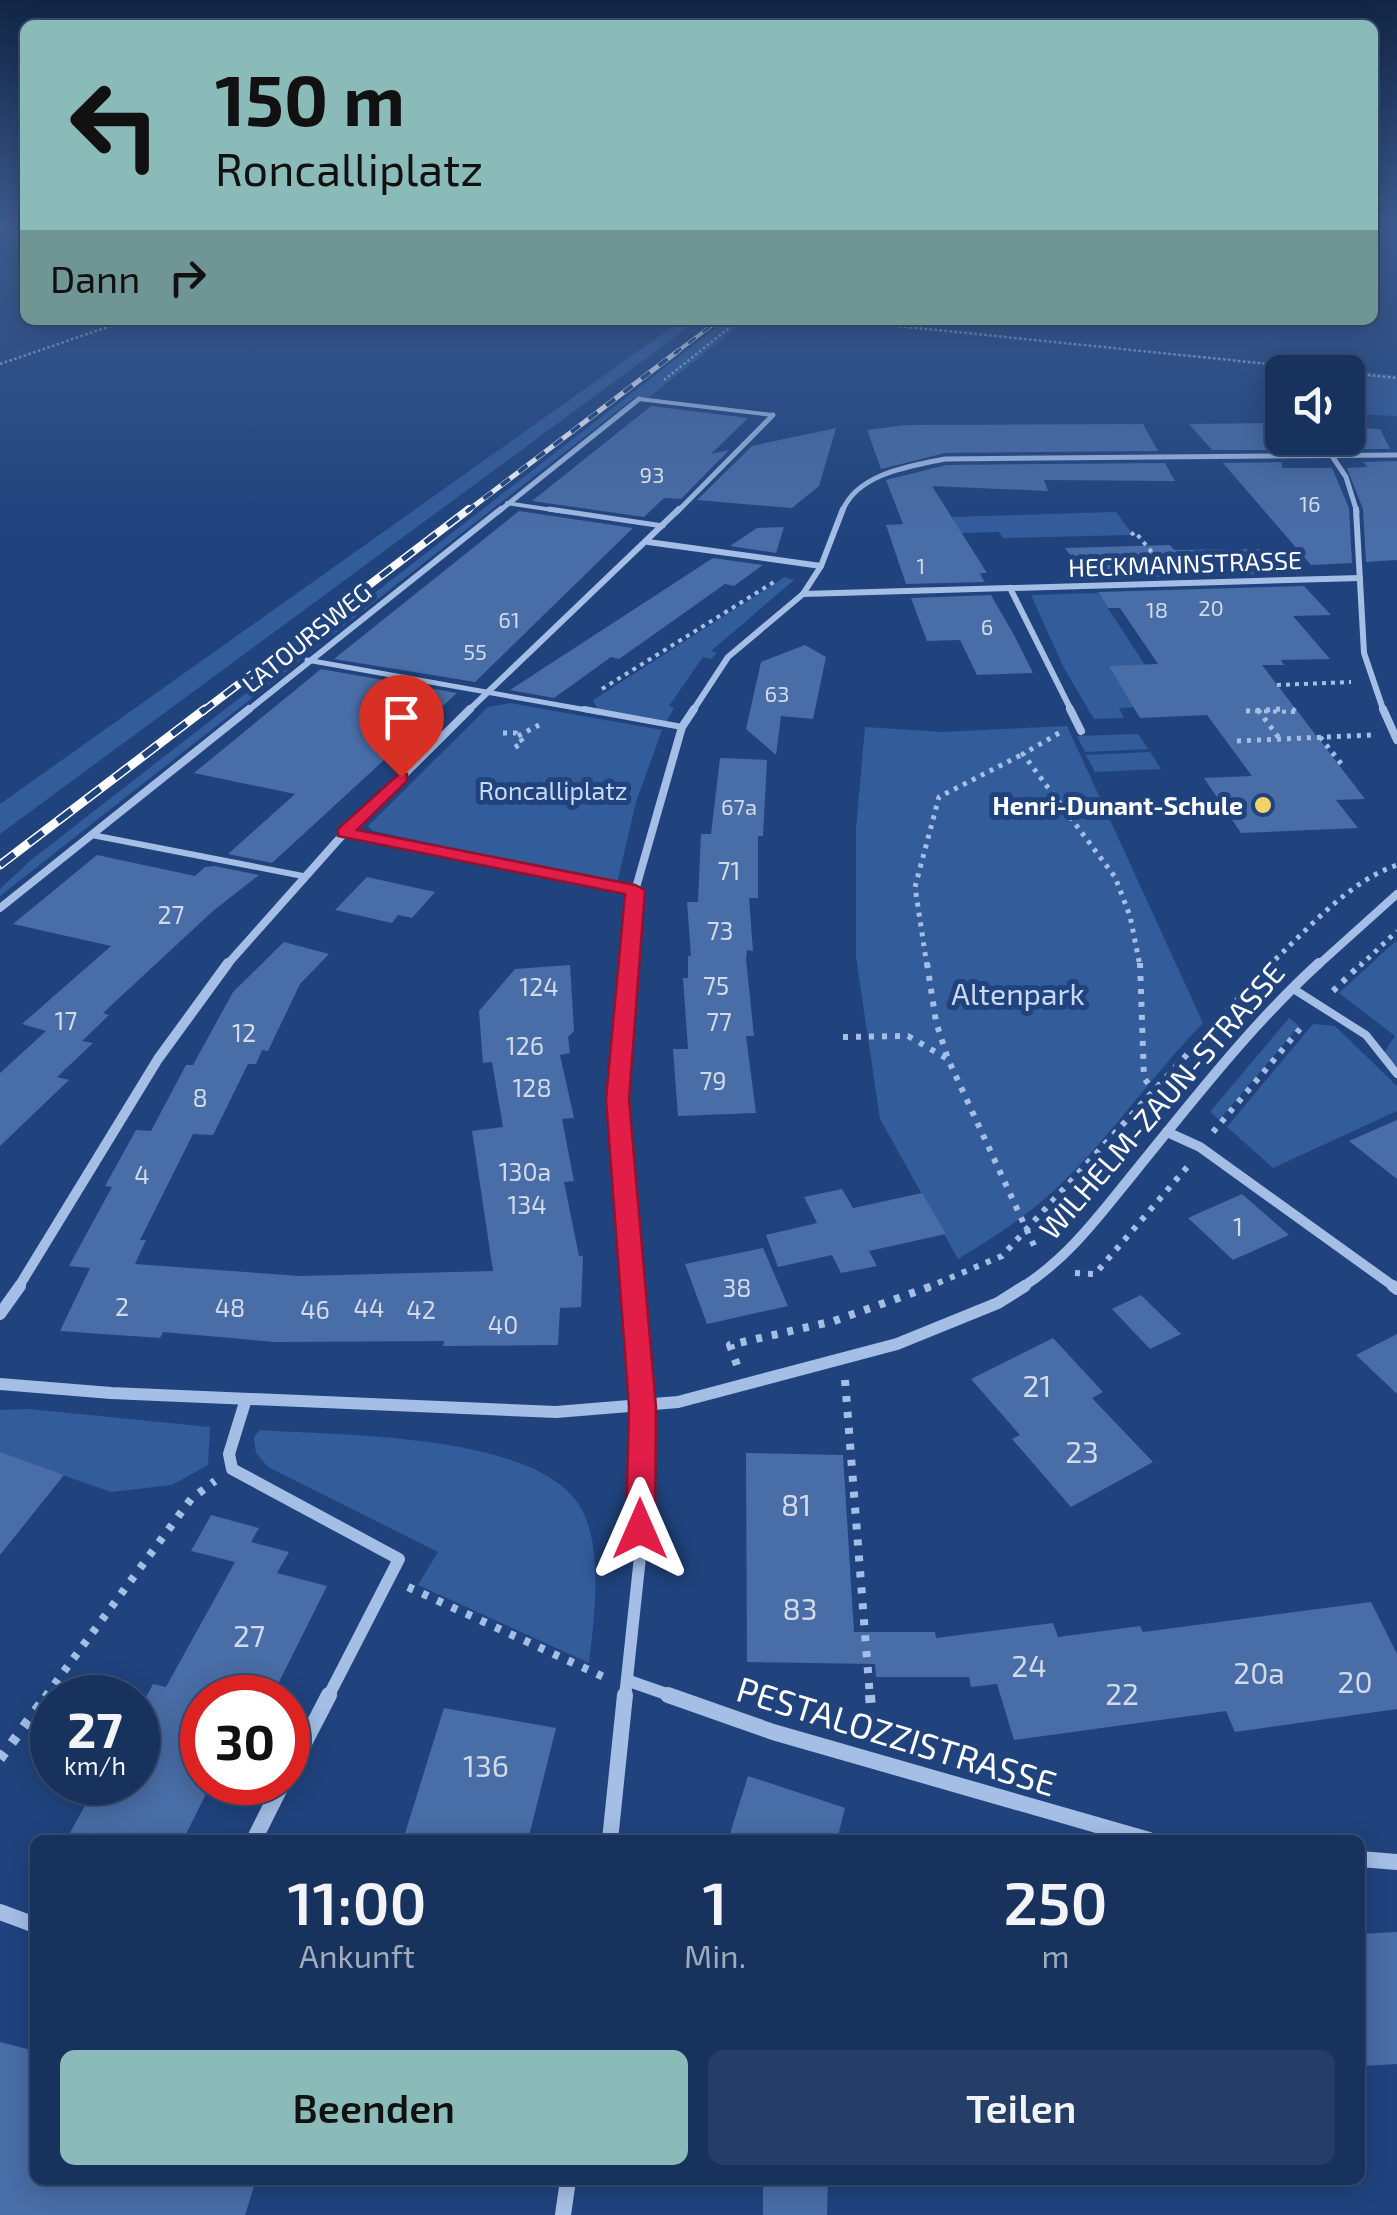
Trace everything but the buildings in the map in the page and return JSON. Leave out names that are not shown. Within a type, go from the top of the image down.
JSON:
[{"type":"street","name":"LATOURSWEG","points":[[0,908],[639,399]]},
{"type":"street","points":[[0,1314],[32,1272],[138,1092],[214,980],[344,832],[648,542],[774,415]]},
{"type":"street","points":[[611,1835],[640,1557],[642,1407],[617,1099],[635,890],[682,727],[728,657],[804,594],[821,566],[847,498],[865,484],[902,468],[945,459],[1004,457],[1397,454]]},
{"type":"street","points":[[1332,456],[1356,496],[1364,654],[1376,695],[1396,737]]},
{"type":"street","points":[[648,542],[821,566]]},
{"type":"street","name":"HECKMANNSTRASSE","points":[[804,594],[1360,578]]},
{"type":"street","points":[[1010,588],[1080,729]]},
{"type":"street","points":[[344,832],[635,890]]},
{"type":"street","name":"WILHELM-ZAUN-STRASSE","points":[[0,1384],[246,1400],[556,1412],[642,1407],[842,1361],[944,1326],[998,1303],[1047,1272],[1086,1232],[1166,1132],[1292,988],[1397,894]]},
{"type":"street","points":[[1166,1132],[1200,1147],[1397,1290]]},
{"type":"street","points":[[246,1400],[229,1454],[232,1469],[398,1559],[310,1731]]},
{"type":"street","name":"PESTALOZZISTRASSE","points":[[629,1685],[772,1732],[1131,1835]]},
{"type":"street","points":[[256,1835],[272,1805]]},
{"type":"street","points":[[1365,1859],[1397,1862]]},
{"type":"street","points":[[0,1912],[30,1923]]},
{"type":"street","points":[[563,2215],[567,2185]]},
{"type":"lane","points":[[639,399],[774,415]]},
{"type":"lane","points":[[507,503],[663,526]]},
{"type":"lane","points":[[307,660],[682,727]]},
{"type":"lane","points":[[92,835],[304,876]]},
{"type":"lane","points":[[1292,988],[1366,1035],[1397,1074]]},
{"type":"path","points":[[0,364],[95,331]]},
{"type":"path","points":[[639,399],[725,331]]},
{"type":"path","points":[[947,331],[1265,365]]},
{"type":"path","points":[[1365,374],[1397,378]]},
{"type":"path","points":[[569,708],[796,568],[821,566]]},
{"type":"path","points":[[1278,685],[1352,682]]},
{"type":"path","points":[[1246,710],[1298,712]]},
{"type":"path","points":[[1258,710],[1280,739]]},
{"type":"path","points":[[1080,729],[939,798],[914,887],[936,1022],[948,1059],[1047,1272],[1095,1274],[1175,1184],[1200,1147],[1321,1003],[1397,932]]},
{"type":"path","points":[[503,733],[516,733],[523,742],[514,748]]},
{"type":"path","points":[[1237,741],[1396,737]]},
{"type":"path","points":[[1320,738],[1344,766],[1339,766]]},
{"type":"path","points":[[1023,754],[1115,877],[1130,916],[1142,978],[1144,1078],[1152,1090]]},
{"type":"path","points":[[745,1385],[730,1345],[834,1321],[965,1274],[1002,1256],[1300,933],[1377,872],[1397,865]]},
{"type":"path","points":[[843,1038],[908,1036],[948,1059]]},
{"type":"path","points":[[849,1404],[875,1762]]},
{"type":"path","points":[[0,1759],[191,1498],[232,1469]]},
{"type":"path","points":[[389,1578],[629,1685]]},
{"type":"green space","points":[[666,331],[683,331],[0,834],[0,804]]},
{"type":"green space","points":[[711,331],[732,331],[647,399],[635,397],[0,896],[0,889],[31,860]]},
{"type":"green space","points":[[941,331],[1265,362],[1265,364]]},
{"type":"green space","points":[[1365,372],[1397,375],[1397,416],[1365,415]]},
{"type":"green space","points":[[1116,512],[1133,535],[1003,538],[999,532],[960,533],[985,582],[965,582],[951,517]]},
{"type":"green space","points":[[785,577],[794,580],[711,651],[717,653],[711,659],[703,657],[669,706],[674,708],[666,722],[598,710],[593,700]]},
{"type":"green space","points":[[1098,593],[1145,665],[1140,707],[1119,708],[1124,718],[1094,719],[1064,668],[1031,595]]},
{"type":"green space","name":"Roncalliplatz","points":[[510,703],[662,730],[636,802],[617,883],[373,831],[368,826],[488,707]]},
{"type":"green space","name":"Altenpark","points":[[1067,726],[1203,1023],[1064,1181],[1013,1223],[958,1259],[880,1119],[856,957],[856,829],[865,727],[942,732]]},
{"type":"green space","points":[[1138,734],[1148,749],[1085,752],[1077,736]]},
{"type":"green space","points":[[1150,752],[1161,769],[1095,772],[1086,755]]},
{"type":"green space","points":[[1397,940],[1397,1066],[1383,1054],[1395,1036],[1339,993]]},
{"type":"green space","points":[[1289,1018],[1299,1026],[1219,1120],[1210,1112]]},
{"type":"green space","points":[[1313,1024],[1335,1026],[1397,1086],[1397,1111],[1273,1168],[1227,1127]]},
{"type":"green space","points":[[29,1409],[210,1427],[208,1465],[172,1485],[111,1492],[0,1453],[0,1410]]},
{"type":"green space","points":[[260,1430],[437,1443],[485,1452],[528,1466],[561,1486],[583,1512],[593,1547],[595,1586],[589,1663],[418,1585],[438,1552],[268,1467],[256,1453],[254,1437]]},
{"type":"railway","points":[[674,354],[704,331]]},
{"type":"railway","points":[[466,512],[678,351]]},
{"type":"railway","points":[[202,712],[469,509]]},
{"type":"railway","points":[[0,865],[205,709]]},
{"type":"place","name":"Henri-Dunant-Schule","points":[[1263,805]]},
{"type":"route","points":[[401,777],[344,832],[635,890],[617,1099],[642,1407],[640,1529]]}]
